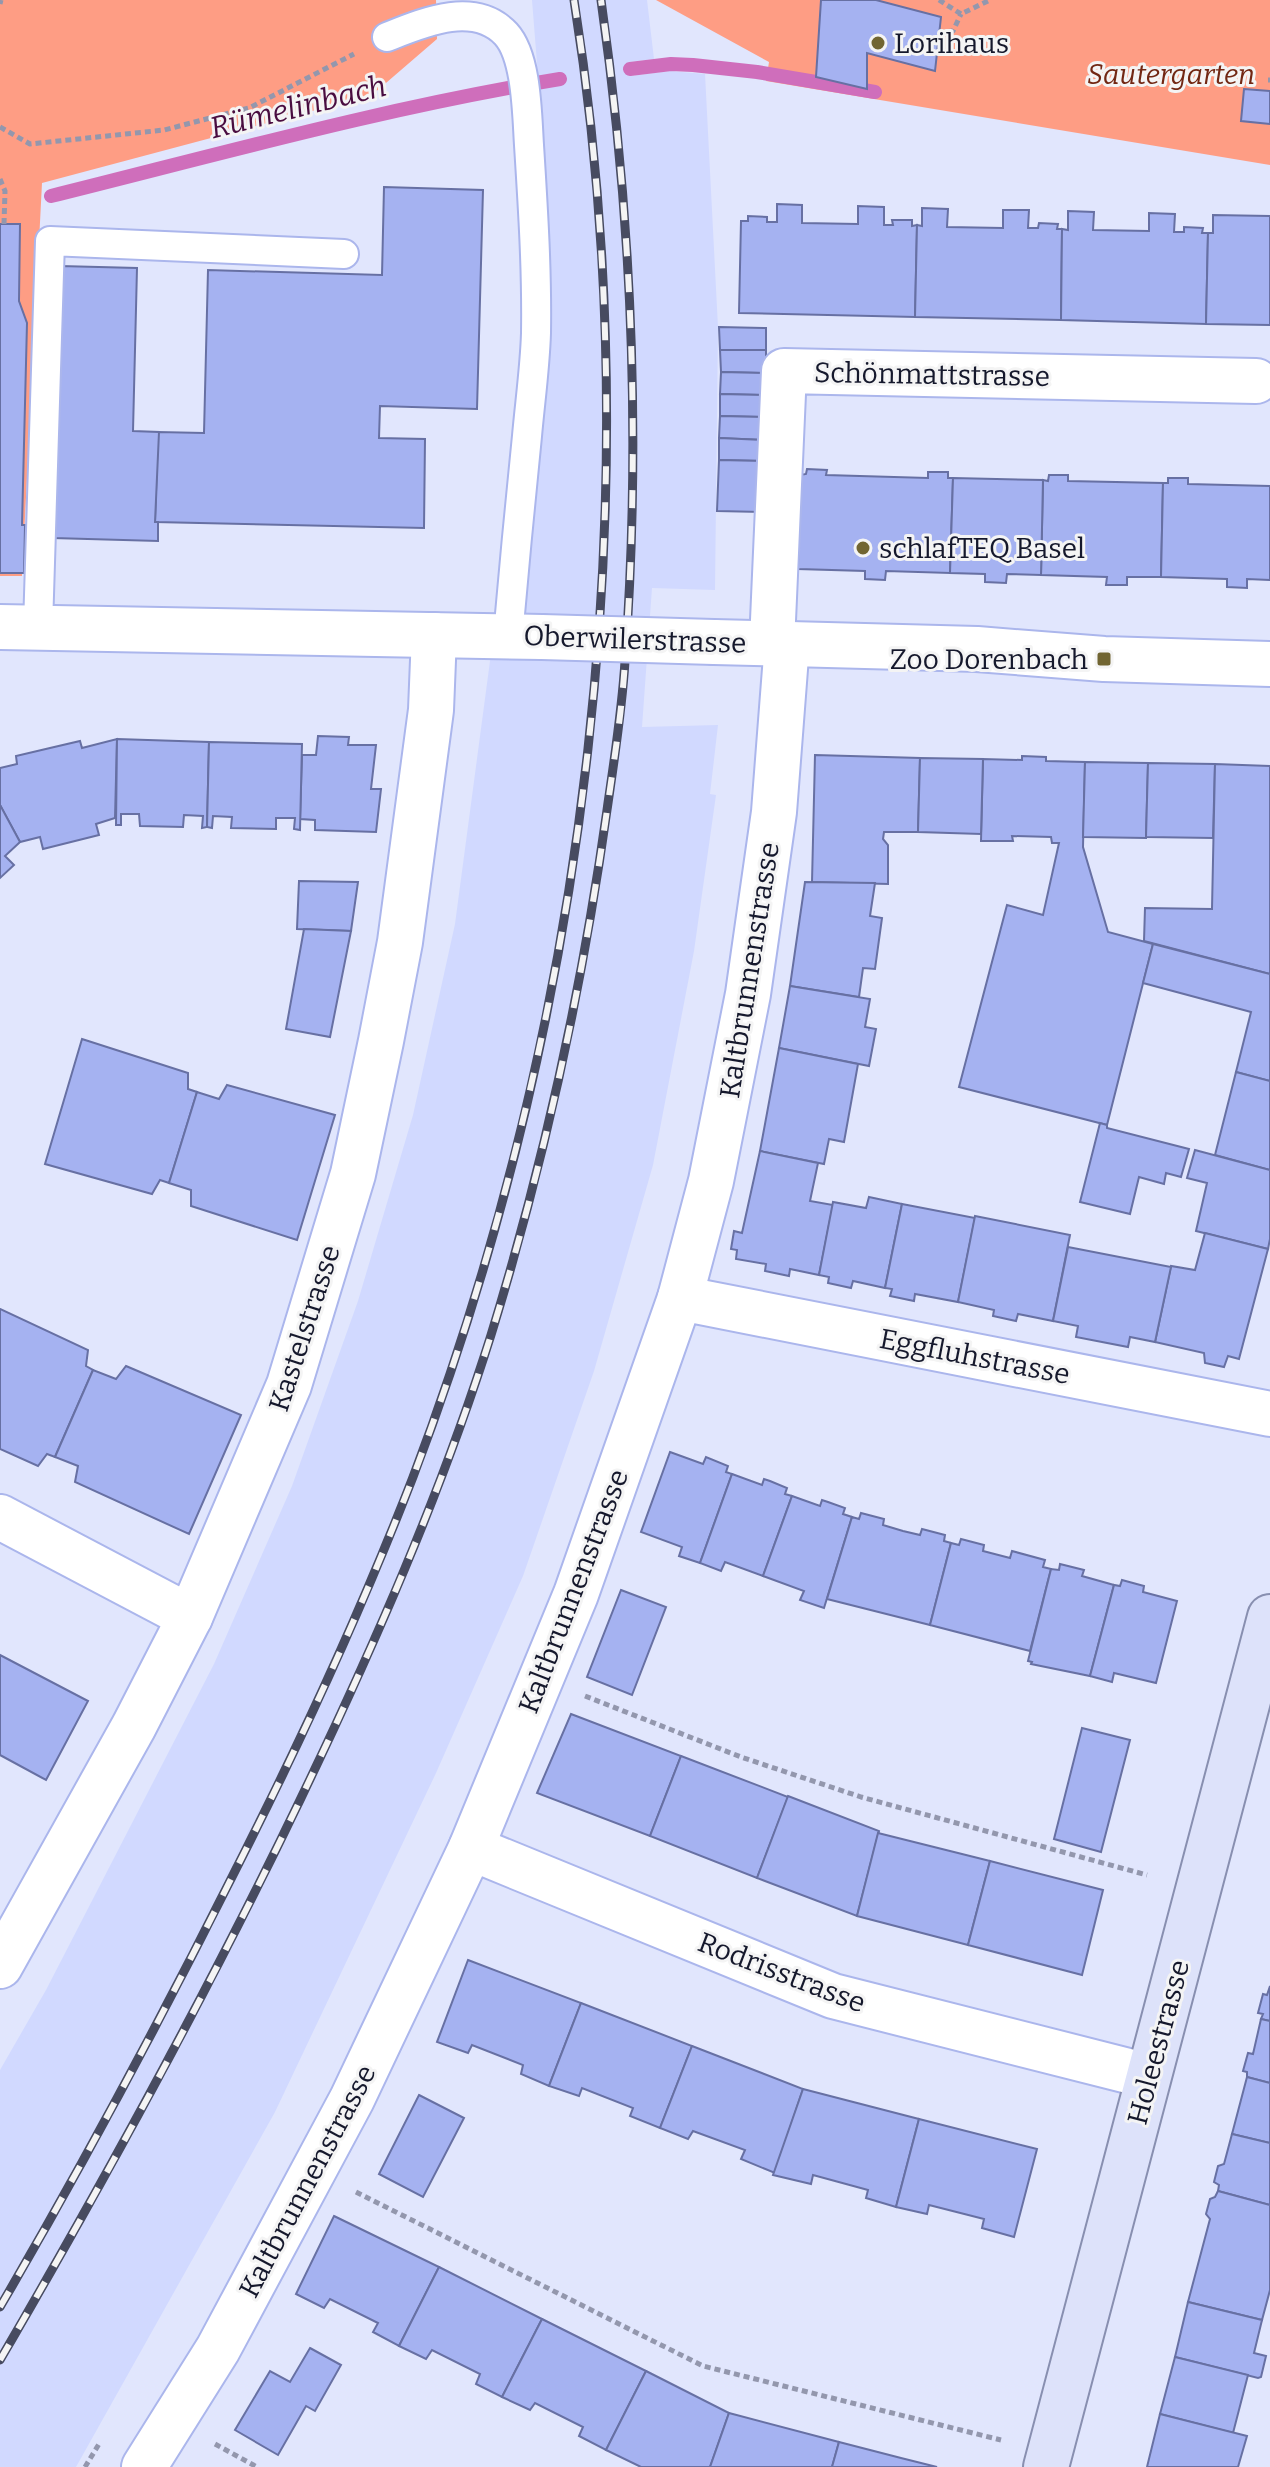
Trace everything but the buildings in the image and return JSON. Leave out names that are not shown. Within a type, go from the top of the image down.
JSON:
[{"type":"main road","name":"Holeestrasse","points":[[1046,2467],[1270,1617]]},
{"type":"street","name":"Schönmattstrasse","points":[[779,643],[784,371],[1256,381]]},
{"type":"street","name":"Oberwilerstrasse","points":[[19,627],[779,643],[977,649],[1104,659],[1270,664]]},
{"type":"street","name":"Kastelstrasse","points":[[0,1966],[134,1726],[190,1617],[289,1385],[353,1174],[400,942],[431,710],[434,635]]},
{"type":"street","name":"Kaltbrunnenstrasse","points":[[144,2467],[218,2349],[352,2099],[471,1848],[576,1594],[680,1298],[711,1181],[748,994],[774,812],[779,643]]},
{"type":"street","name":"Eggfluhstrasse","points":[[680,1298],[1270,1414]]},
{"type":"street","points":[[0,1517],[190,1617]]},
{"type":"street","name":"Rodrisstrasse","points":[[471,1848],[833,1996],[1148,2076]]},
{"type":"lane","points":[[387,37],[446,17],[470,18],[497,27],[517,50],[526,102],[536,255],[525,636]]},
{"type":"lane","points":[[19,627],[50,241],[344,254]]},
{"type":"path","points":[[939,0],[961,14]]},
{"type":"path","points":[[939,33],[953,31],[961,14],[990,0]]},
{"type":"path","points":[[0,127],[30,144],[164,130],[249,108],[387,37]]},
{"type":"path","points":[[0,179],[5,191],[4,224]]},
{"type":"path","points":[[584,1696],[741,1757],[861,1797],[1147,1875]]},
{"type":"path","points":[[353,2190],[703,2366],[1001,2440]]},
{"type":"path","points":[[207,2440],[257,2467]]},
{"type":"path","points":[[85,2467],[101,2442]]},
{"type":"shaded area","points":[[532,0],[647,0],[654,59],[629,62],[631,76],[670,71],[705,74],[718,327],[715,590],[652,588],[642,727],[718,725],[710,794],[716,795],[694,951],[653,1165],[594,1371],[523,1576],[436,1773],[275,2112],[76,2467],[0,2467],[0,2070],[46,1990],[214,1664],[292,1486],[358,1301],[413,1115],[455,924],[500,586],[526,584],[550,246],[541,88],[560,85],[559,73],[538,76]]},
{"type":"green space","points":[[0,0],[436,0],[437,39],[372,95],[42,183],[22,576],[0,576]]},
{"type":"green space","name":"Sautergarten","points":[[656,0],[1270,0],[1270,165],[766,81],[769,62]]},
{"type":"waterway","name":"Rümelinbach","points":[[630,69],[693,65],[757,72],[875,92]]},
{"type":"waterway","name":"Rümelinbach","points":[[51,196],[368,117],[560,79]]},
{"type":"railway","points":[[0,2307],[176,1986],[281,1779],[350,1629],[413,1477],[473,1301],[523,1121],[561,936],[588,749],[603,560],[606,372],[596,184],[574,0]]},
{"type":"railway","points":[[0,2360],[194,2012],[354,1685],[450,1453],[491,1335],[528,1206],[560,1075],[586,943],[615,755],[625,661],[632,496],[631,330],[620,164],[601,0]]},
{"type":"place","name":"Lorihaus","points":[[878,43]]},
{"type":"place","name":"schlafTEQ Basel","points":[[863,548]]},
{"type":"place","name":"Zoo Dorenbach","points":[[1104,659]]}]
